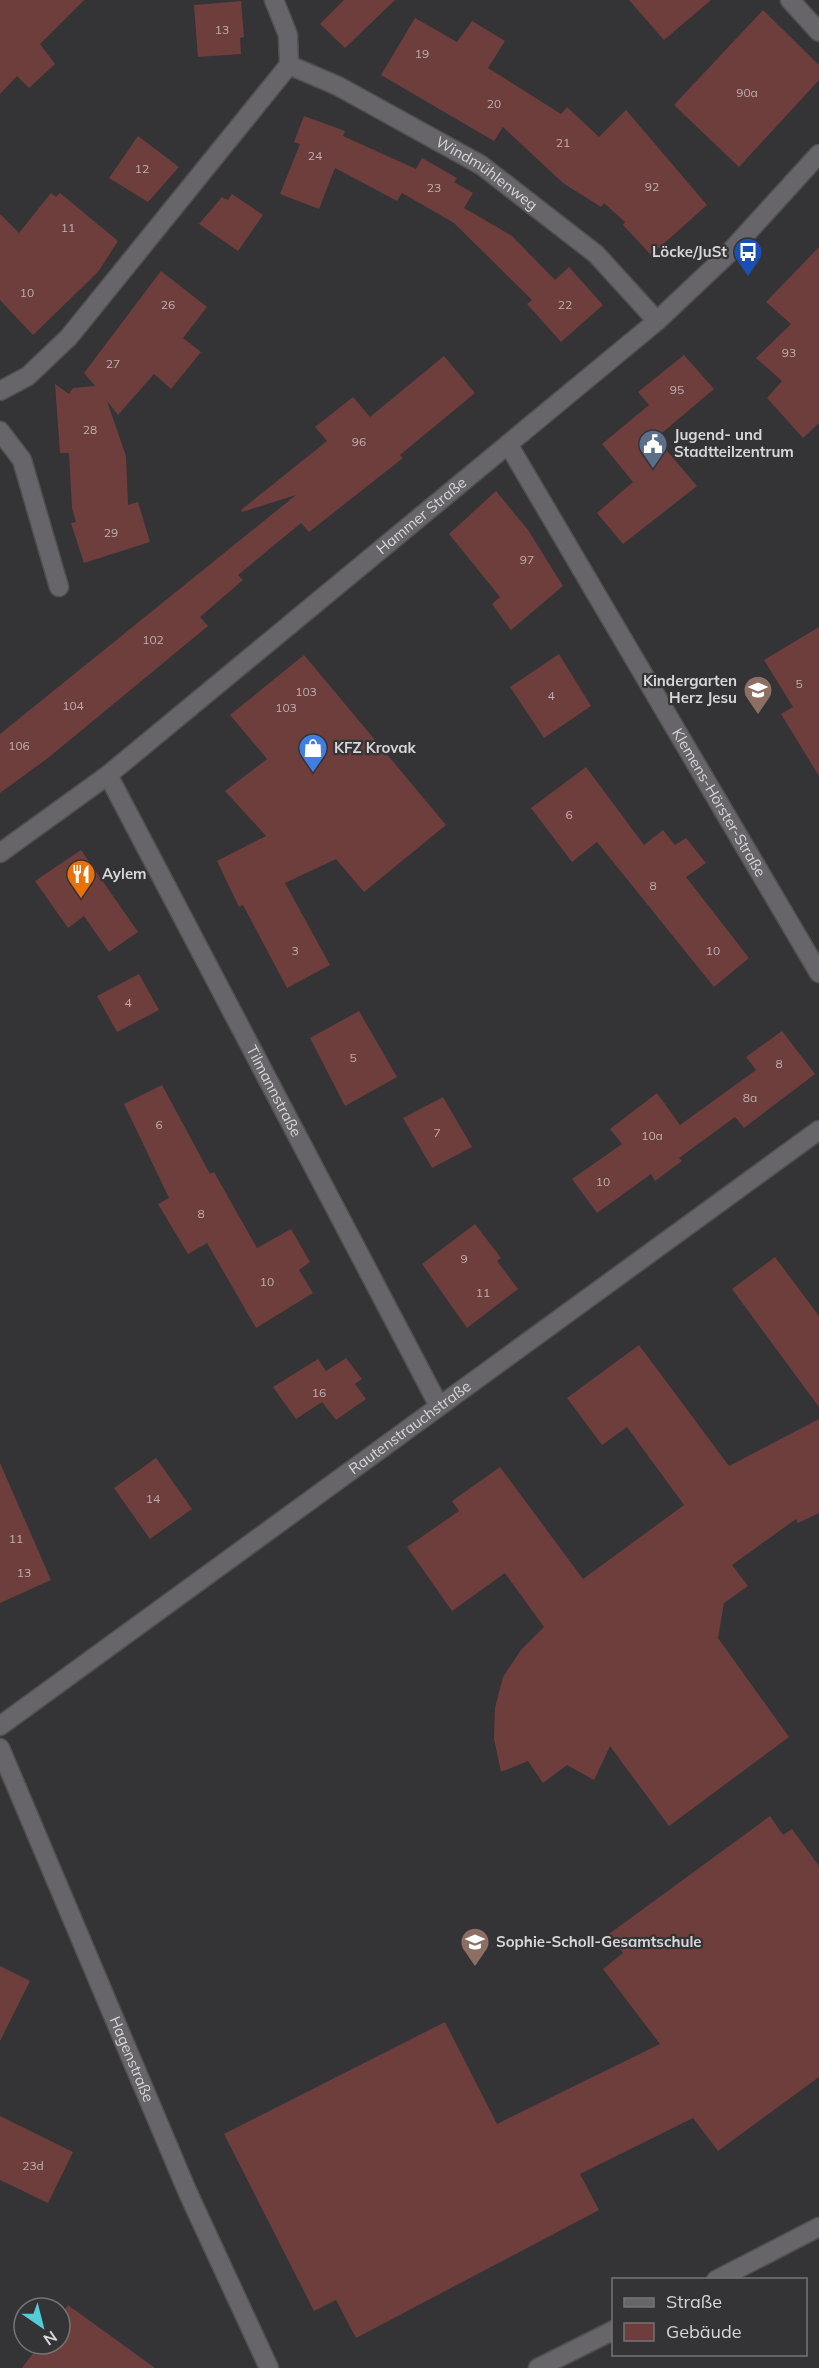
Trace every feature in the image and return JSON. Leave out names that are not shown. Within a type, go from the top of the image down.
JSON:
[{"type":"street","points":[[0,391],[28,376],[69,337],[289,64],[288,35],[274,0]]},
{"type":"street","points":[[790,0],[819,32]]},
{"type":"street","name":"Windmühlenweg","points":[[289,64],[338,87],[481,165],[596,254],[657,321]]},
{"type":"street","name":"Hammer Straße","points":[[0,853],[108,775],[657,321],[728,254],[819,154]]},
{"type":"street","points":[[0,431],[22,460],[59,587]]},
{"type":"street","name":"Klemens-Hörster-Straße","points":[[508,444],[819,973]]},
{"type":"street","name":"Tilmannstraße","points":[[108,775],[439,1406]]},
{"type":"street","name":"Rautenstrauchstraße","points":[[0,1726],[819,1130]]},
{"type":"street","name":"Hagenstraße","points":[[0,1748],[188,2193],[269,2368]]},
{"type":"street","points":[[720,2278],[819,2228]]},
{"type":"street","points":[[538,2368],[612,2331]]},
{"type":"building","points":[[0,0],[84,0],[40,44],[55,64],[29,88],[17,76],[0,94]]},
{"type":"building","points":[[344,0],[395,0],[345,48],[320,24]]},
{"type":"building","points":[[629,0],[711,0],[664,40]]},
{"type":"building","points":[[241,1],[244,37],[240,38],[241,54],[198,57],[194,5]]},
{"type":"building","points":[[763,10],[819,65],[819,80],[739,167],[674,105]]},
{"type":"building","points":[[415,18],[457,42],[472,21],[505,41],[488,68],[561,114],[567,107],[599,137],[626,110],[707,205],[651,255],[623,225],[625,222],[604,203],[601,207],[563,183],[503,127],[494,141],[381,75]]},
{"type":"building","points":[[304,116],[345,131],[343,136],[416,169],[422,158],[457,178],[454,182],[473,193],[464,208],[512,236],[555,280],[569,267],[603,305],[561,342],[527,304],[532,300],[454,223],[402,193],[397,201],[335,168],[319,209],[280,194],[300,144],[294,142]]},
{"type":"building","points":[[138,136],[179,167],[148,202],[109,178]]},
{"type":"building","points":[[51,193],[56,197],[60,193],[118,241],[98,272],[33,335],[0,300],[0,214],[19,233]]},
{"type":"building","points":[[232,194],[263,215],[238,251],[199,224],[222,197],[228,200]]},
{"type":"building","points":[[819,247],[819,423],[803,438],[767,398],[782,381],[756,358],[791,324],[766,302]]},
{"type":"building","points":[[161,271],[207,307],[183,338],[201,352],[171,389],[154,374],[118,415],[107,401],[126,456],[128,505],[138,502],[150,542],[84,563],[71,523],[76,522],[72,508],[69,453],[60,453],[55,384],[69,394],[73,388],[95,386],[84,373]]},
{"type":"building","name":"Jugend- und Stadtteilzentrum","points":[[684,355],[714,389],[656,438],[697,486],[623,544],[597,513],[633,482],[602,444],[649,405],[638,392]]},
{"type":"building","points":[[444,356],[475,393],[400,455],[403,458],[309,532],[301,523],[238,575],[243,580],[200,617],[208,626],[48,758],[0,793],[0,734],[296,495],[242,512],[241,510],[327,441],[315,427],[353,397],[370,417]]},
{"type":"building","points":[[496,491],[528,530],[563,586],[511,630],[492,604],[500,597],[449,534]]},
{"type":"building","points":[[819,627],[819,776],[781,714],[793,707],[764,660]]},
{"type":"building","points":[[559,654],[591,706],[544,738],[510,687]]},
{"type":"building","points":[[304,655],[446,825],[364,892],[336,859],[285,883],[330,965],[287,988],[243,905],[239,907],[217,861],[266,836],[225,791],[267,759],[230,715]]},
{"type":"building","points":[[586,767],[644,845],[663,830],[675,845],[686,838],[706,863],[686,877],[749,958],[714,987],[597,842],[572,862],[531,808]]},
{"type":"building","name":"Aylem","points":[[81,850],[138,932],[109,952],[84,916],[68,928],[35,881]]},
{"type":"building","points":[[139,974],[159,1010],[117,1032],[97,996]]},
{"type":"building","points":[[359,1011],[397,1077],[345,1106],[310,1038]]},
{"type":"building","points":[[782,1031],[815,1074],[744,1128],[735,1117],[679,1158],[682,1161],[655,1181],[651,1174],[597,1213],[572,1179],[622,1144],[610,1129],[657,1093],[680,1125],[756,1070],[746,1057]]},
{"type":"building","points":[[162,1085],[210,1174],[214,1172],[257,1248],[291,1229],[310,1262],[299,1270],[313,1293],[256,1328],[207,1243],[188,1254],[158,1204],[169,1198],[124,1104]]},
{"type":"building","points":[[443,1097],[472,1147],[432,1168],[403,1118]]},
{"type":"building","points":[[475,1224],[501,1258],[497,1261],[518,1289],[467,1328],[422,1264]]},
{"type":"building","points":[[775,1257],[819,1316],[819,1407],[732,1289]]},
{"type":"building","points":[[639,1345],[729,1466],[819,1419],[819,1513],[798,1523],[796,1519],[732,1565],[748,1586],[724,1603],[718,1638],[789,1737],[669,1826],[610,1746],[594,1780],[567,1765],[543,1783],[528,1761],[501,1772],[494,1739],[495,1708],[503,1677],[521,1650],[544,1627],[505,1573],[452,1611],[407,1547],[459,1511],[452,1501],[500,1467],[583,1579],[684,1505],[627,1427],[602,1445],[567,1398]]},
{"type":"building","points":[[346,1358],[362,1379],[355,1384],[366,1399],[336,1420],[322,1402],[296,1419],[273,1387],[318,1359],[326,1371]]},
{"type":"building","points":[[156,1458],[192,1509],[150,1539],[114,1488]]},
{"type":"building","points":[[0,1463],[51,1580],[0,1603]]},
{"type":"building","points":[[770,1816],[783,1835],[792,1829],[819,1866],[819,2077],[718,2151],[693,2118],[580,2174],[599,2210],[356,2338],[336,2300],[314,2311],[224,2134],[445,2022],[497,2124],[660,2044],[603,1969],[623,1953],[609,1934]]},
{"type":"building","points":[[0,1966],[30,1981],[0,2041]]},
{"type":"building","points":[[0,2116],[73,2152],[48,2203],[0,2180]]},
{"type":"building","points":[[72,2308],[155,2368],[22,2368],[31,2356],[72,2356]]},
{"type":"place","name":"Löcke/JuSt","points":[[748,278]]},
{"type":"place","name":"Jugend- und Stadtteilzentrum","points":[[653,470]]},
{"type":"place","name":"Kindergarten Herz Jesu","points":[[758,716]]},
{"type":"place","name":"KFZ Krovak","points":[[313,774]]},
{"type":"place","name":"Aylem","points":[[81,900]]},
{"type":"place","name":"Sophie-Scholl-Gesamtschule","points":[[475,1968]]}]
